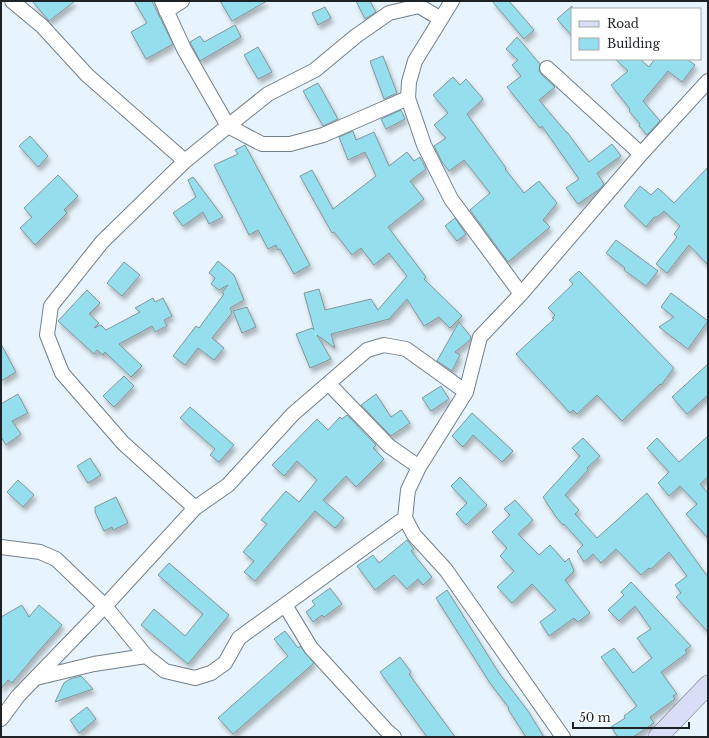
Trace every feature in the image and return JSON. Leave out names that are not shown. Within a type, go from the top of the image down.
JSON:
[{"type":"main road","points":[[658,737],[708,685]]},
{"type":"street","points":[[12,1],[42,26],[87,75],[185,161]]},
{"type":"street","points":[[182,1],[164,6],[184,49],[228,126],[262,144],[290,144],[323,135],[408,98]]},
{"type":"street","points":[[452,1],[415,61],[409,82],[408,98],[424,145],[451,199],[522,294]]},
{"type":"street","points":[[196,508],[123,443],[62,373],[47,335],[51,306],[102,242],[185,161],[268,94],[315,70],[356,36],[388,13],[416,4],[441,19]]},
{"type":"street","points":[[547,68],[641,154]]},
{"type":"street","points":[[563,737],[446,570],[414,535],[405,518],[408,490],[419,467],[466,392],[480,338],[522,294],[641,154],[708,81]]},
{"type":"street","points":[[1,719],[18,696],[196,508],[228,485],[293,414],[367,350],[384,345],[406,348],[466,392]]},
{"type":"street","points":[[329,384],[389,446],[419,467]]},
{"type":"street","points":[[1,547],[40,552],[56,559],[104,606],[146,656],[165,671],[195,678],[211,673],[225,663],[239,638],[405,518]]},
{"type":"street","points":[[285,605],[311,648],[394,737]]},
{"type":"street","points":[[36,678],[94,664],[146,656]]},
{"type":"building","points":[[32,1],[75,1],[49,21]]},
{"type":"building","points":[[134,1],[152,1],[173,44],[146,59],[131,32],[147,23]]},
{"type":"building","points":[[220,1],[267,1],[232,21]]},
{"type":"building","points":[[356,1],[370,1],[376,12],[365,19]]},
{"type":"building","points":[[492,1],[509,1],[534,30],[524,39]]},
{"type":"building","points":[[572,6],[571,35],[557,19]]},
{"type":"building","points":[[325,7],[331,18],[318,25],[312,13]]},
{"type":"building","points":[[235,25],[241,37],[200,61],[190,42],[200,36],[204,42]]},
{"type":"building","points":[[517,37],[540,64],[539,70],[541,74],[555,87],[539,100],[567,132],[589,162],[612,144],[621,156],[597,173],[604,184],[601,188],[578,204],[566,188],[579,179],[542,126],[540,128],[507,87],[521,76],[512,65],[518,60],[506,49]]},
{"type":"building","points":[[258,47],[272,72],[258,79],[244,55]]},
{"type":"building","points":[[383,56],[397,93],[384,99],[370,61]]},
{"type":"building","points":[[616,60],[641,60],[649,67],[654,60],[688,60],[695,65],[682,82],[668,71],[643,101],[660,121],[647,135],[629,111],[630,109],[611,85],[628,71]]},
{"type":"building","points":[[453,77],[460,85],[466,79],[483,99],[467,114],[506,168],[505,169],[524,193],[539,181],[557,203],[543,220],[550,227],[508,262],[470,210],[490,193],[464,160],[449,171],[442,162],[434,146],[446,138],[434,125],[448,113],[433,95]]},
{"type":"building","points":[[318,83],[338,119],[323,126],[303,91]]},
{"type":"building","points":[[401,110],[405,119],[386,129],[381,119]]},
{"type":"building","points":[[353,131],[356,140],[374,132],[389,166],[407,152],[414,161],[420,157],[426,169],[410,181],[424,199],[388,227],[426,277],[424,279],[462,316],[450,328],[439,317],[424,326],[407,299],[389,319],[331,334],[335,348],[317,335],[331,359],[310,368],[296,334],[312,328],[314,330],[304,293],[319,289],[325,310],[371,299],[378,310],[407,276],[389,253],[374,265],[361,248],[352,255],[334,232],[332,233],[300,176],[312,170],[333,209],[376,176],[365,152],[348,160],[339,137]]},
{"type":"building","points":[[30,136],[48,156],[38,167],[19,146]]},
{"type":"building","points":[[245,145],[310,265],[294,274],[280,249],[278,250],[276,245],[268,249],[258,230],[249,235],[214,165],[238,154],[235,150]]},
{"type":"building","points":[[708,167],[708,265],[689,245],[667,273],[656,264],[677,237],[674,234],[680,226],[664,211],[657,217],[654,217],[646,227],[624,206],[640,186],[651,195],[658,188],[674,203]]},
{"type":"building","points":[[58,175],[78,196],[64,210],[67,213],[35,245],[20,228],[32,217],[24,208]]},
{"type":"building","points":[[193,177],[223,217],[209,224],[203,212],[183,226],[173,213],[196,197],[188,180]]},
{"type":"building","points":[[455,218],[466,234],[457,241],[445,226]]},
{"type":"building","points":[[616,240],[658,271],[646,286],[624,270],[625,268],[606,253]]},
{"type":"building","points":[[218,261],[234,275],[244,300],[230,308],[232,313],[212,338],[224,348],[214,360],[198,348],[185,365],[173,356],[196,326],[199,328],[224,294],[222,293],[228,285],[219,290],[211,284],[215,278],[209,273]]},
{"type":"building","points":[[124,262],[140,275],[122,296],[107,283]]},
{"type":"building","points":[[579,271],[674,368],[661,385],[660,384],[622,421],[597,395],[577,414],[573,410],[570,413],[516,354],[554,319],[552,318],[555,315],[548,308],[573,284],[569,280]]},
{"type":"building","points":[[87,290],[100,303],[89,314],[99,323],[94,328],[101,325],[106,330],[140,312],[135,308],[153,298],[155,302],[163,298],[172,316],[164,320],[167,326],[155,332],[152,326],[119,344],[142,366],[131,377],[105,352],[103,355],[97,350],[94,354],[58,321]]},
{"type":"building","points":[[671,293],[708,321],[688,349],[659,327],[674,317],[661,307]]},
{"type":"building","points":[[247,307],[256,327],[242,333],[233,311]]},
{"type":"building","points":[[459,322],[471,337],[470,340],[455,352],[460,355],[452,371],[437,361]]},
{"type":"building","points":[[1,344],[16,372],[1,381]]},
{"type":"building","points":[[708,364],[708,395],[687,414],[672,397]]},
{"type":"building","points":[[124,376],[134,386],[114,407],[103,396]]},
{"type":"building","points":[[441,386],[449,399],[431,411],[422,398]]},
{"type":"building","points":[[18,394],[28,413],[12,421],[21,434],[6,445],[1,437],[1,404]]},
{"type":"building","points":[[376,394],[391,417],[401,410],[410,423],[391,436],[361,405]]},
{"type":"building","points":[[190,407],[234,445],[219,462],[210,455],[215,449],[180,418]]},
{"type":"building","points":[[472,413],[513,451],[502,462],[473,435],[463,447],[452,436]]},
{"type":"building","points":[[347,415],[376,445],[373,448],[384,459],[356,487],[346,476],[323,500],[344,518],[335,528],[315,511],[255,581],[244,572],[254,561],[243,552],[267,524],[261,520],[286,491],[299,502],[317,480],[297,461],[284,476],[272,465],[317,419],[328,430],[340,417],[342,419]]},
{"type":"building","points":[[708,436],[708,477],[700,484],[708,493],[708,538],[686,514],[697,504],[680,486],[669,496],[658,483],[669,472],[647,448],[657,438],[679,462]]},
{"type":"building","points":[[583,438],[600,456],[587,468],[588,470],[565,495],[579,510],[575,514],[597,538],[647,493],[708,577],[708,632],[676,597],[681,593],[675,585],[687,576],[669,552],[651,569],[649,568],[641,575],[616,549],[601,563],[593,554],[584,562],[577,551],[583,545],[556,517],[543,497],[580,456],[572,448]]},
{"type":"building","points":[[90,458],[101,475],[88,483],[77,466]]},
{"type":"building","points":[[460,477],[487,505],[466,525],[456,514],[467,503],[451,486]]},
{"type":"building","points":[[18,480],[34,495],[23,507],[7,492]]},
{"type":"building","points":[[116,497],[128,523],[113,530],[112,527],[104,531],[95,512],[95,507]]},
{"type":"building","points":[[515,500],[533,520],[518,534],[539,555],[550,545],[565,562],[569,558],[574,571],[565,580],[590,613],[578,622],[574,618],[549,636],[540,622],[556,610],[532,584],[512,603],[497,587],[514,571],[500,556],[507,548],[492,532],[510,515],[504,509]]},
{"type":"building","points":[[407,540],[414,549],[411,551],[432,577],[423,585],[418,579],[407,589],[394,575],[375,590],[357,566],[373,555],[379,563]]},
{"type":"building","points":[[169,563],[229,615],[188,664],[141,625],[154,609],[185,636],[203,614],[158,575]]},
{"type":"building","points":[[631,582],[691,646],[685,650],[687,653],[661,672],[677,694],[673,696],[675,699],[650,717],[654,723],[633,737],[618,737],[611,727],[625,718],[624,716],[637,706],[601,657],[614,648],[633,673],[652,658],[637,638],[651,629],[635,606],[619,621],[608,610],[624,595],[621,592]]},
{"type":"building","points":[[330,588],[342,604],[324,617],[322,615],[313,622],[306,612],[315,605],[312,601]]},
{"type":"building","points":[[447,590],[499,673],[528,711],[544,737],[526,737],[508,709],[509,708],[490,683],[436,598]]},
{"type":"building","points":[[22,605],[29,617],[39,605],[62,625],[12,683],[8,680],[1,689],[1,617]]},
{"type":"building","points":[[285,631],[298,648],[300,646],[314,663],[233,734],[218,718],[288,656],[274,639]]},
{"type":"building","points":[[400,657],[411,672],[409,674],[455,737],[427,737],[380,672]]},
{"type":"building","points":[[81,676],[93,689],[55,702],[64,683],[70,679]]},
{"type":"building","points":[[87,707],[96,719],[79,733],[70,720]]}]
